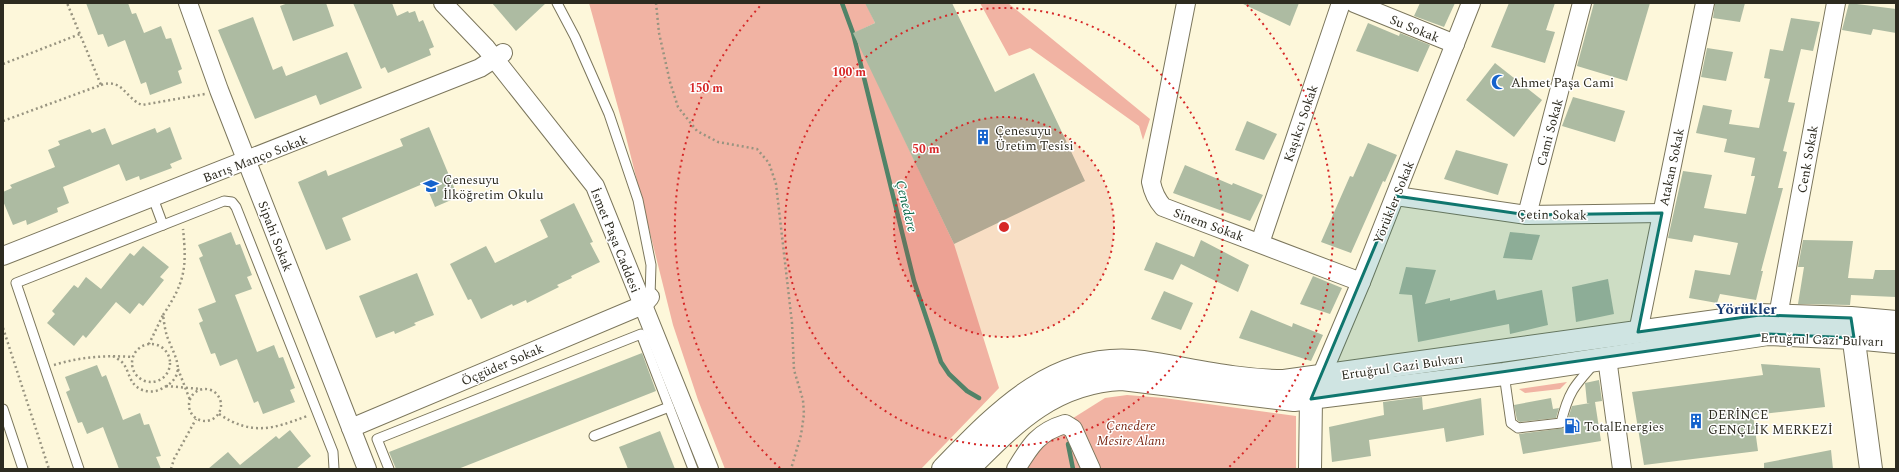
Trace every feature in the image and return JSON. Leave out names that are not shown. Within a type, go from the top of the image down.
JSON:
[{"type":"main road","name":"Ertuğrul Gazi Bulvarı","points":[[943,469],[1005,408],[1034,387],[1077,366],[1116,360],[1142,362],[1261,381],[1284,381],[1760,315],[1778,316],[1852,328],[1896,342]]},
{"type":"main road","name":"Ertuğrul Gazi Bulvarı","points":[[968,469],[995,442],[1037,407],[1060,393],[1081,384],[1102,380],[1122,378],[1278,400],[1311,400],[1504,374],[1768,334],[1852,328],[1896,322]]},
{"type":"main road","points":[[1852,328],[1871,469]]},
{"type":"main road","points":[[1310,469],[1311,400]]},
{"type":"street","name":"Sipahi Sokak","points":[[188,3],[219,90],[367,469]]},
{"type":"street","name":"İsmet Paşa Caddesi","points":[[443,3],[499,56]]},
{"type":"street","name":"İsmet Paşa Caddesi","points":[[459,3],[595,186],[721,469]]},
{"type":"street","name":"Sinem Sokak","points":[[1186,3],[1151,182],[1153,192],[1163,207],[1362,282]]},
{"type":"street","name":"Kaşıkcı Sokak","points":[[1260,243],[1341,3]]},
{"type":"street","name":"Su Sokak","points":[[1354,3],[1455,44]]},
{"type":"street","name":"Yörükler Sokak","points":[[1311,400],[1362,282],[1471,3]]},
{"type":"street","name":"Cami Sokak","points":[[1527,215],[1582,3]]},
{"type":"street","name":"Atakan Sokak","points":[[1638,332],[1705,3]]},
{"type":"street","name":"Cenk Sokak","points":[[1778,316],[1836,3]]},
{"type":"street","name":"Barış Manço Sokak","points":[[3,256],[480,68],[499,56]]},
{"type":"street","name":"Çetin Sokak","points":[[1396,196],[1527,215],[1662,213]]},
{"type":"street","name":"İsmet Paşa Caddesi","points":[[647,301],[709,469]]},
{"type":"street","name":"Öçgüder Sokak","points":[[351,428],[647,301]]},
{"type":"street","points":[[1603,359],[1622,469]]},
{"type":"street","points":[[1016,469],[1031,445],[1050,428],[1065,424],[1073,429],[1091,469]]},
{"type":"lane","points":[[557,3],[575,37],[609,114],[638,200],[651,265],[647,301]]},
{"type":"lane","points":[[153,198],[163,225]]},
{"type":"lane","points":[[79,469],[16,283],[224,201],[232,202],[236,207],[333,452],[334,469]]},
{"type":"lane","points":[[388,469],[377,439],[640,334],[694,469]]},
{"type":"lane","points":[[1504,374],[1510,423],[1518,428],[1561,423],[1565,404],[1575,384],[1603,359]]},
{"type":"lane","points":[[594,436],[669,406]]},
{"type":"lane","points":[[3,409],[23,469]]},
{"type":"path","points":[[68,3],[101,85]]},
{"type":"path","points":[[656,3],[659,33],[678,107],[697,131],[718,142],[757,149],[769,163],[776,184],[792,323],[794,370],[803,400],[804,414],[801,435],[791,469]]},
{"type":"path","points":[[3,64],[80,34]]},
{"type":"path","points":[[3,121],[109,82],[116,83],[142,106],[219,90]]},
{"type":"path","points":[[149,344],[163,315],[175,298],[184,274],[185,258],[181,218]]},
{"type":"path","points":[[163,315],[165,329],[176,354],[178,368],[185,388],[190,400],[190,410],[196,419],[200,421],[211,421],[219,414],[222,403],[217,393],[206,389],[201,390],[185,388],[166,386]]},
{"type":"path","points":[[3,328],[49,469]]},
{"type":"path","points":[[149,344],[159,345],[168,354],[170,367],[163,378],[152,382],[140,379],[132,369],[132,357],[140,347],[149,344]]},
{"type":"path","points":[[113,356],[123,364],[130,379],[138,388],[152,391],[159,390],[166,386],[176,375],[178,368]]},
{"type":"path","points":[[44,368],[83,357],[132,357]]},
{"type":"path","points":[[190,400],[192,396],[201,390]]},
{"type":"path","points":[[219,414],[241,426],[261,429],[284,425],[317,413]]},
{"type":"path","points":[[170,469],[196,419]]},
{"type":"highlighted area","points":[[1396,196],[1527,215],[1662,213],[1638,332],[1760,315],[1851,318],[1854,338],[1768,334],[1311,399]]},
{"type":"green space","points":[[589,3],[866,3],[875,23],[854,33],[954,244],[999,388],[921,469],[725,469],[698,400],[673,325],[624,129]]},
{"type":"green space","points":[[980,3],[1008,3],[1150,119],[1143,140],[1139,126],[1030,48],[1009,56]]},
{"type":"green space","points":[[1567,382],[1560,389],[1525,393],[1519,389]]},
{"type":"green space","name":"Çenedere Mesire Alanı","points":[[1127,395],[1164,398],[1296,416],[1296,469],[1025,469],[1045,440],[1070,420],[1105,398]]},
{"type":"building","points":[[86,3],[128,3],[132,14],[136,13],[144,33],[161,26],[166,39],[171,38],[182,69],[178,71],[182,83],[150,95],[146,82],[141,84],[125,40],[108,47],[103,34],[98,35]]},
{"type":"building","points":[[288,3],[326,3],[334,26],[293,41],[280,6]]},
{"type":"building","points":[[353,3],[392,3],[397,16],[408,11],[409,13],[415,11],[419,22],[423,20],[434,47],[429,49],[431,55],[388,73],[385,67],[381,69]]},
{"type":"building","points":[[492,3],[546,3],[516,31]]},
{"type":"building","name":"Çenesuyu Üretim Tesisi","points":[[865,3],[952,3],[995,92],[1034,73],[1085,181],[954,244],[853,33],[875,23]]},
{"type":"building","points":[[1241,3],[1299,3],[1290,26]]},
{"type":"building","points":[[1420,3],[1455,3],[1444,27],[1414,16]]},
{"type":"building","points":[[1509,3],[1555,3],[1546,30],[1555,32],[1545,63],[1491,47]]},
{"type":"building","points":[[1594,3],[1650,3],[1627,81],[1577,66]]},
{"type":"building","points":[[1715,3],[1745,3],[1740,22],[1713,18]]},
{"type":"building","points":[[1849,3],[1896,9],[1896,33],[1873,29],[1871,35],[1842,30]]},
{"type":"building","points":[[253,17],[273,70],[282,66],[286,76],[347,52],[362,88],[320,105],[316,95],[255,119],[218,30]]},
{"type":"building","points":[[1791,18],[1820,22],[1813,51],[1801,49],[1788,102],[1795,103],[1783,151],[1787,152],[1778,188],[1783,188],[1761,271],[1763,271],[1756,300],[1720,294],[1717,303],[1689,298],[1695,270],[1730,275],[1738,243],[1694,235],[1692,242],[1668,238],[1683,171],[1712,175],[1704,208],[1746,214],[1755,176],[1751,176],[1755,158],[1724,152],[1727,139],[1696,133],[1703,105],[1732,110],[1729,124],[1759,128],[1770,79],[1764,78],[1770,49],[1783,51]]},
{"type":"building","points":[[1368,23],[1399,36],[1400,33],[1430,45],[1418,72],[1356,51]]},
{"type":"building","points":[[1707,48],[1733,52],[1726,81],[1701,77]]},
{"type":"building","name":"Ahmet Paşa Cami","points":[[1495,63],[1542,100],[1514,137],[1466,100]]},
{"type":"building","points":[[1573,97],[1625,111],[1615,142],[1562,126]]},
{"type":"building","points":[[1247,121],[1277,134],[1264,160],[1235,150]]},
{"type":"building","points":[[170,127],[182,159],[170,164],[172,168],[140,180],[139,176],[126,181],[119,164],[63,187],[69,203],[57,208],[58,212],[27,225],[26,220],[13,225],[3,201],[3,192],[12,188],[10,185],[55,167],[48,150],[60,145],[58,141],[90,129],[92,133],[105,128],[112,145],[155,128],[157,133]]},
{"type":"building","points":[[429,127],[458,197],[435,207],[425,183],[342,218],[351,240],[326,250],[298,182],[326,170],[328,176],[403,146],[400,139]]},
{"type":"building","points":[[1368,143],[1397,155],[1385,182],[1383,181],[1351,253],[1321,242],[1350,176],[1353,177]]},
{"type":"building","points":[[1456,150],[1508,164],[1498,195],[1444,179]]},
{"type":"building","points":[[1185,165],[1232,185],[1233,183],[1263,195],[1250,221],[1173,193]]},
{"type":"building","points":[[574,203],[593,242],[590,243],[600,262],[571,276],[572,278],[557,285],[559,287],[527,303],[526,300],[513,306],[512,304],[481,319],[471,299],[468,300],[450,264],[486,246],[495,263],[548,237],[540,220]]},
{"type":"building","points":[[231,232],[236,245],[240,244],[252,275],[247,277],[252,289],[235,295],[257,352],[274,345],[279,358],[283,357],[295,388],[290,390],[295,402],[263,414],[258,401],[254,403],[237,359],[220,366],[215,353],[211,354],[199,323],[203,321],[198,309],[216,302],[199,258],[203,256],[198,245]]},
{"type":"building","points":[[1510,232],[1540,235],[1532,260],[1503,258]]},
{"type":"building","points":[[1201,240],[1249,265],[1238,292],[1181,264],[1173,280],[1144,270],[1156,242],[1194,257]]},
{"type":"building","points":[[1803,240],[1853,241],[1848,278],[1873,279],[1875,270],[1896,270],[1896,297],[1851,295],[1850,305],[1798,304],[1804,267],[1798,267]]},
{"type":"building","points":[[143,246],[169,267],[160,277],[164,280],[143,306],[139,303],[130,314],[116,302],[86,338],[83,335],[74,346],[47,323],[55,314],[52,311],[74,285],[78,288],[86,277],[101,289],[130,253],[134,256]]},
{"type":"building","points":[[1406,267],[1436,270],[1425,304],[1450,298],[1450,301],[1495,290],[1497,300],[1542,290],[1548,325],[1510,334],[1509,324],[1418,342],[1412,295],[1399,294]]},
{"type":"building","points":[[417,273],[434,315],[414,323],[416,325],[395,334],[394,331],[376,338],[359,296]]},
{"type":"building","points":[[1313,276],[1342,288],[1330,314],[1300,304]]},
{"type":"building","points":[[1608,279],[1614,314],[1576,322],[1572,287]]},
{"type":"building","points":[[1164,291],[1193,303],[1181,330],[1151,319]]},
{"type":"building","points":[[1251,310],[1292,327],[1293,323],[1323,335],[1311,361],[1239,338]]},
{"type":"building","points":[[642,353],[656,391],[458,469],[396,469],[389,452]]},
{"type":"building","name":"DERİNCE GENÇLİK MERKEZİ","points":[[1761,364],[1820,368],[1825,407],[1753,415],[1758,451],[1644,465],[1632,392],[1763,375]]},
{"type":"building","points":[[97,365],[102,377],[106,375],[123,420],[140,413],[144,425],[149,424],[161,456],[156,457],[161,469],[119,469],[103,427],[87,434],[82,422],[78,423],[66,392],[70,390],[65,377]]},
{"type":"building","points":[[1599,380],[1602,401],[1595,402],[1601,441],[1523,454],[1519,434],[1565,428],[1572,406],[1590,403],[1587,403],[1585,383]]},
{"type":"building","points":[[1422,397],[1423,410],[1481,398],[1484,435],[1446,442],[1444,428],[1369,440],[1371,456],[1332,462],[1329,427],[1384,415],[1383,402]]},
{"type":"building","points":[[1551,398],[1553,409],[1559,408],[1556,418],[1520,422],[1517,420],[1514,405]]},
{"type":"building","points":[[290,430],[311,456],[296,469],[208,469],[228,452],[240,465],[276,436],[279,439]]},
{"type":"building","points":[[660,431],[675,469],[628,469],[619,447]]},
{"type":"building","points":[[1831,450],[1833,469],[1764,469],[1764,463]]},
{"type":"waterway","name":"Çenedere","points":[[842,3],[853,33],[914,281],[941,362],[949,374],[967,391],[979,398]]},
{"type":"waterway","points":[[1068,444],[1073,469]]},
{"type":"place","name":"Ahmet Paşa Cami","points":[[1499,82]]},
{"type":"place","name":"Çenesuyu Üretim Tesisi","points":[[983,137]]},
{"type":"place","name":"Çenesuyu İlköğretim Okulu","points":[[431,186]]},
{"type":"place","name":"DERİNCE GENÇLİK MERKEZİ","points":[[1696,421]]},
{"type":"place","name":"TotalEnergies","points":[[1572,426]]},
{"type":"district","name":"Yörükler","points":[[1746,309]]}]
